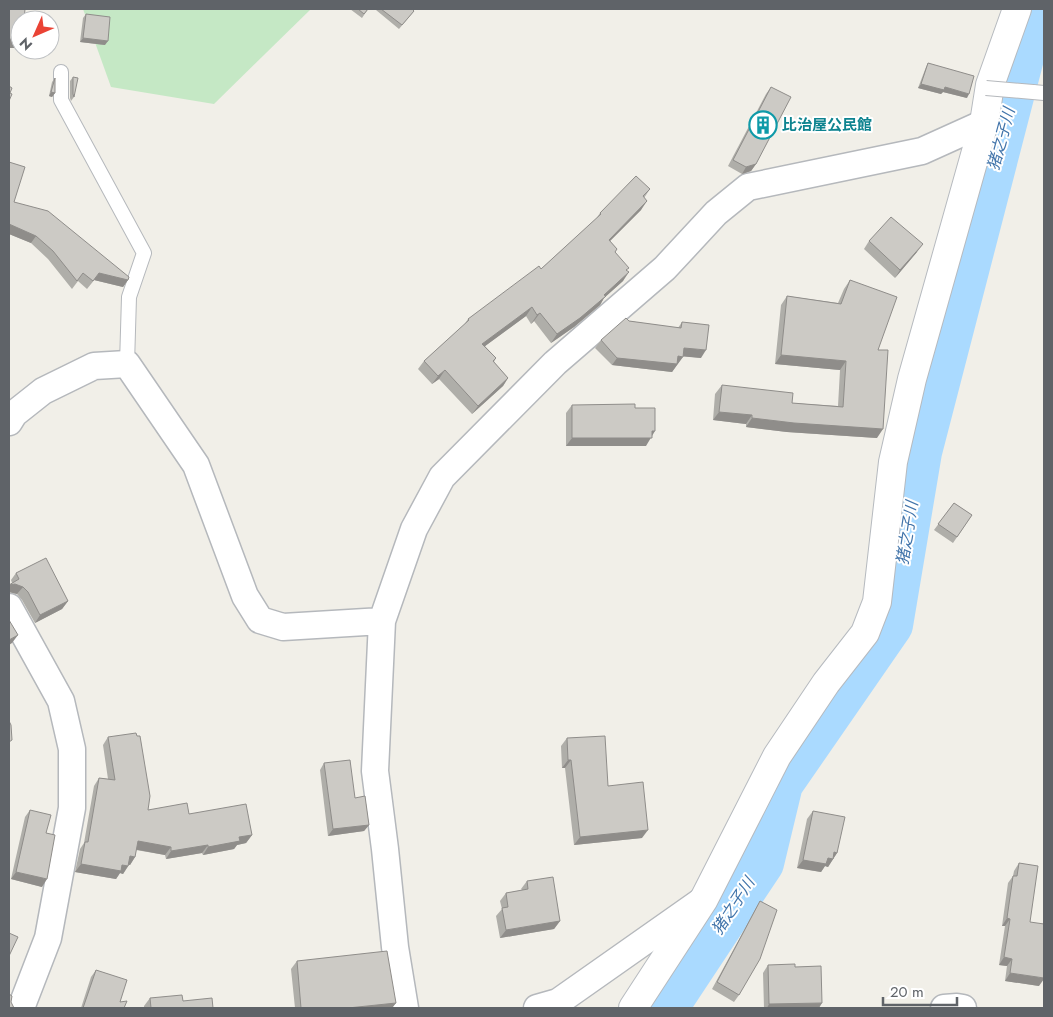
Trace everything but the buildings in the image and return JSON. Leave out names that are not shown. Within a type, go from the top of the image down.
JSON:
[{"type":"street","points":[[633,1008],[704,899],[777,756],[826,683],[865,633],[877,602],[893,462],[912,379],[984,123],[990,85],[1016,9]]},
{"type":"street","points":[[405,1008],[395,947],[375,771],[382,622],[414,529],[442,476],[555,363],[665,268],[716,213],[748,187],[922,151],[984,123]]},
{"type":"street","points":[[9,422],[14,414],[43,391],[94,366],[127,364],[196,465],[245,596],[260,620],[283,627],[382,622]]},
{"type":"street","points":[[9,607],[61,701],[72,749],[72,808],[48,938],[21,1008]]},
{"type":"street","points":[[553,1006],[704,899]]},
{"type":"street","points":[[944,1008],[964,1008]]},
{"type":"lane","points":[[61,72],[61,100],[144,253],[128,298],[127,364]]},
{"type":"lane","points":[[986,88],[1039,92]]},
{"type":"green space","points":[[83,9],[311,9],[214,104],[111,87]]},
{"type":"waterway","name":"猪之子川","points":[[666,1008],[762,863],[781,784],[891,625],[920,452],[1023,54],[1043,9]]},
{"type":"place","name":"比治屋公民館","points":[[763,125]]}]
